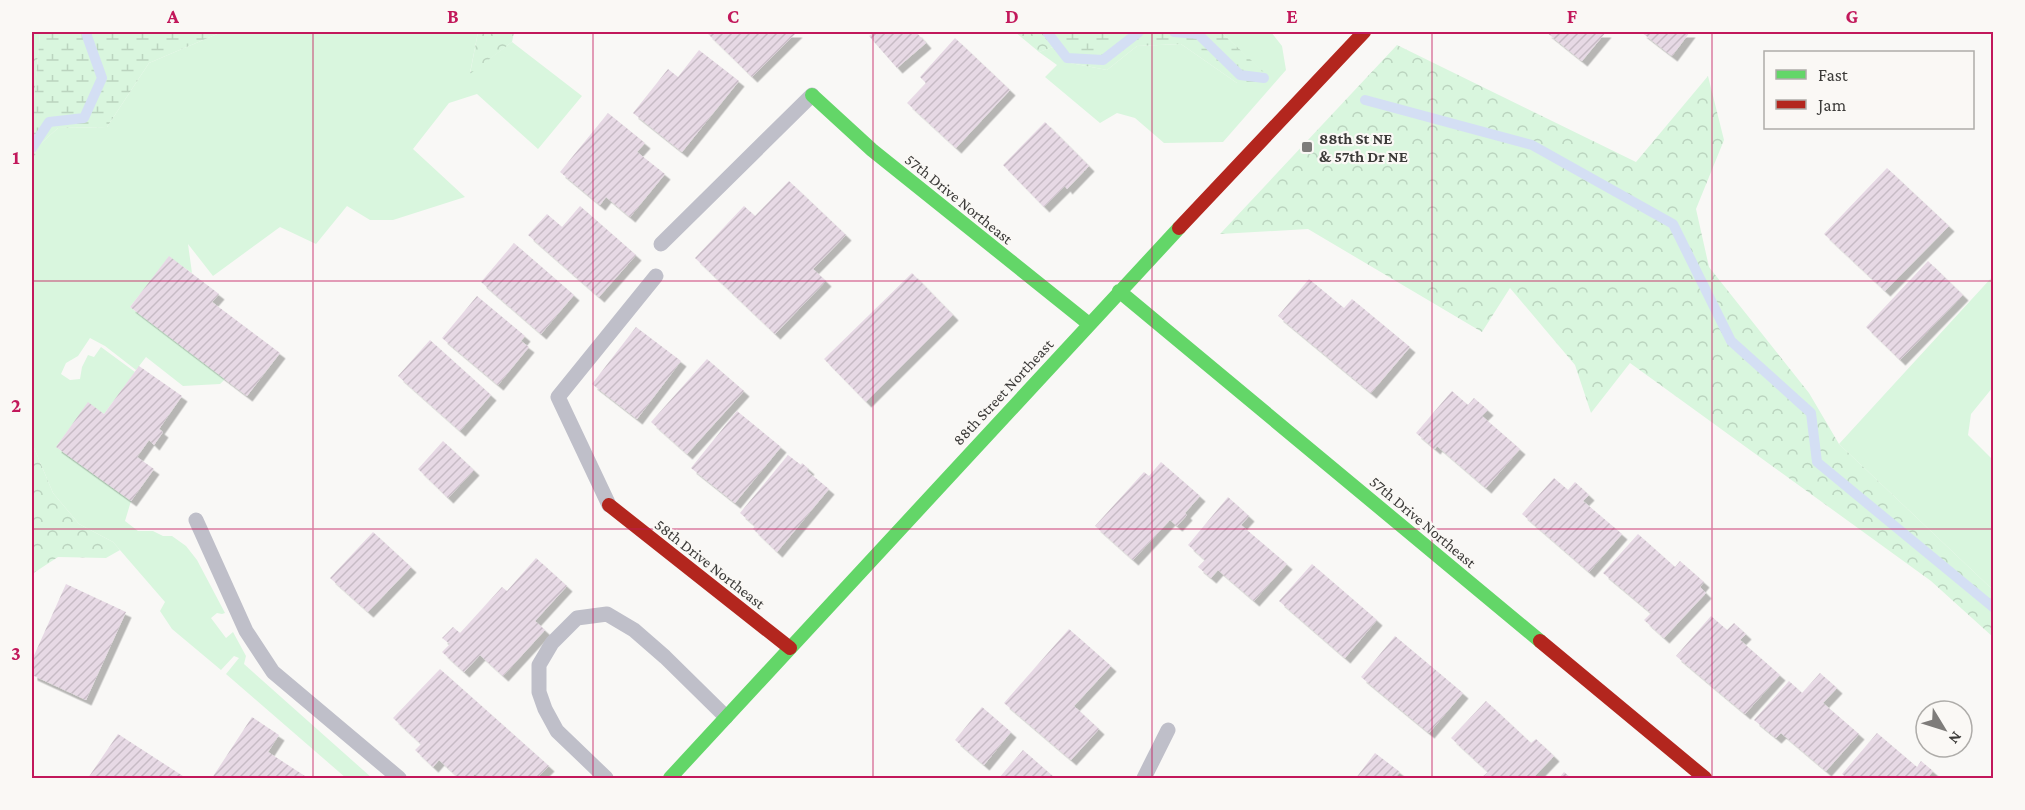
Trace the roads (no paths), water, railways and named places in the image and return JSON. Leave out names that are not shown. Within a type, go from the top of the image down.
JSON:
[{"type":"street","name":"88th Street Northeast","points":[[670,778],[1119,291],[1364,32]]},
{"type":"street","name":"57th Drive Northeast","points":[[812,95],[873,150],[1089,324]]},
{"type":"street","name":"57th Drive Northeast","points":[[1119,291],[1705,778]]},
{"type":"street","name":"58th Drive Northeast","points":[[609,506],[790,648]]},
{"type":"lane","points":[[661,244],[812,95]]},
{"type":"lane","points":[[609,506],[558,397],[656,276]]},
{"type":"lane","points":[[196,520],[246,631],[273,672],[399,778]]},
{"type":"lane","points":[[606,778],[557,731],[539,692],[539,665],[552,643],[577,618],[607,614],[634,630],[726,717]]},
{"type":"lane","points":[[1144,778],[1168,730]]},
{"type":"waterway","points":[[32,148],[49,122],[84,118],[102,78],[87,32]]},
{"type":"waterway","points":[[1047,32],[1067,58],[1103,60],[1139,32]]},
{"type":"waterway","points":[[1174,32],[1198,34],[1240,75],[1264,78]]},
{"type":"waterway","points":[[1365,100],[1532,145],[1673,224],[1731,341],[1811,413],[1817,462],[1994,608]]},
{"type":"place","name":"88th St NE & 57th Dr NE","points":[[1307,147]]}]
